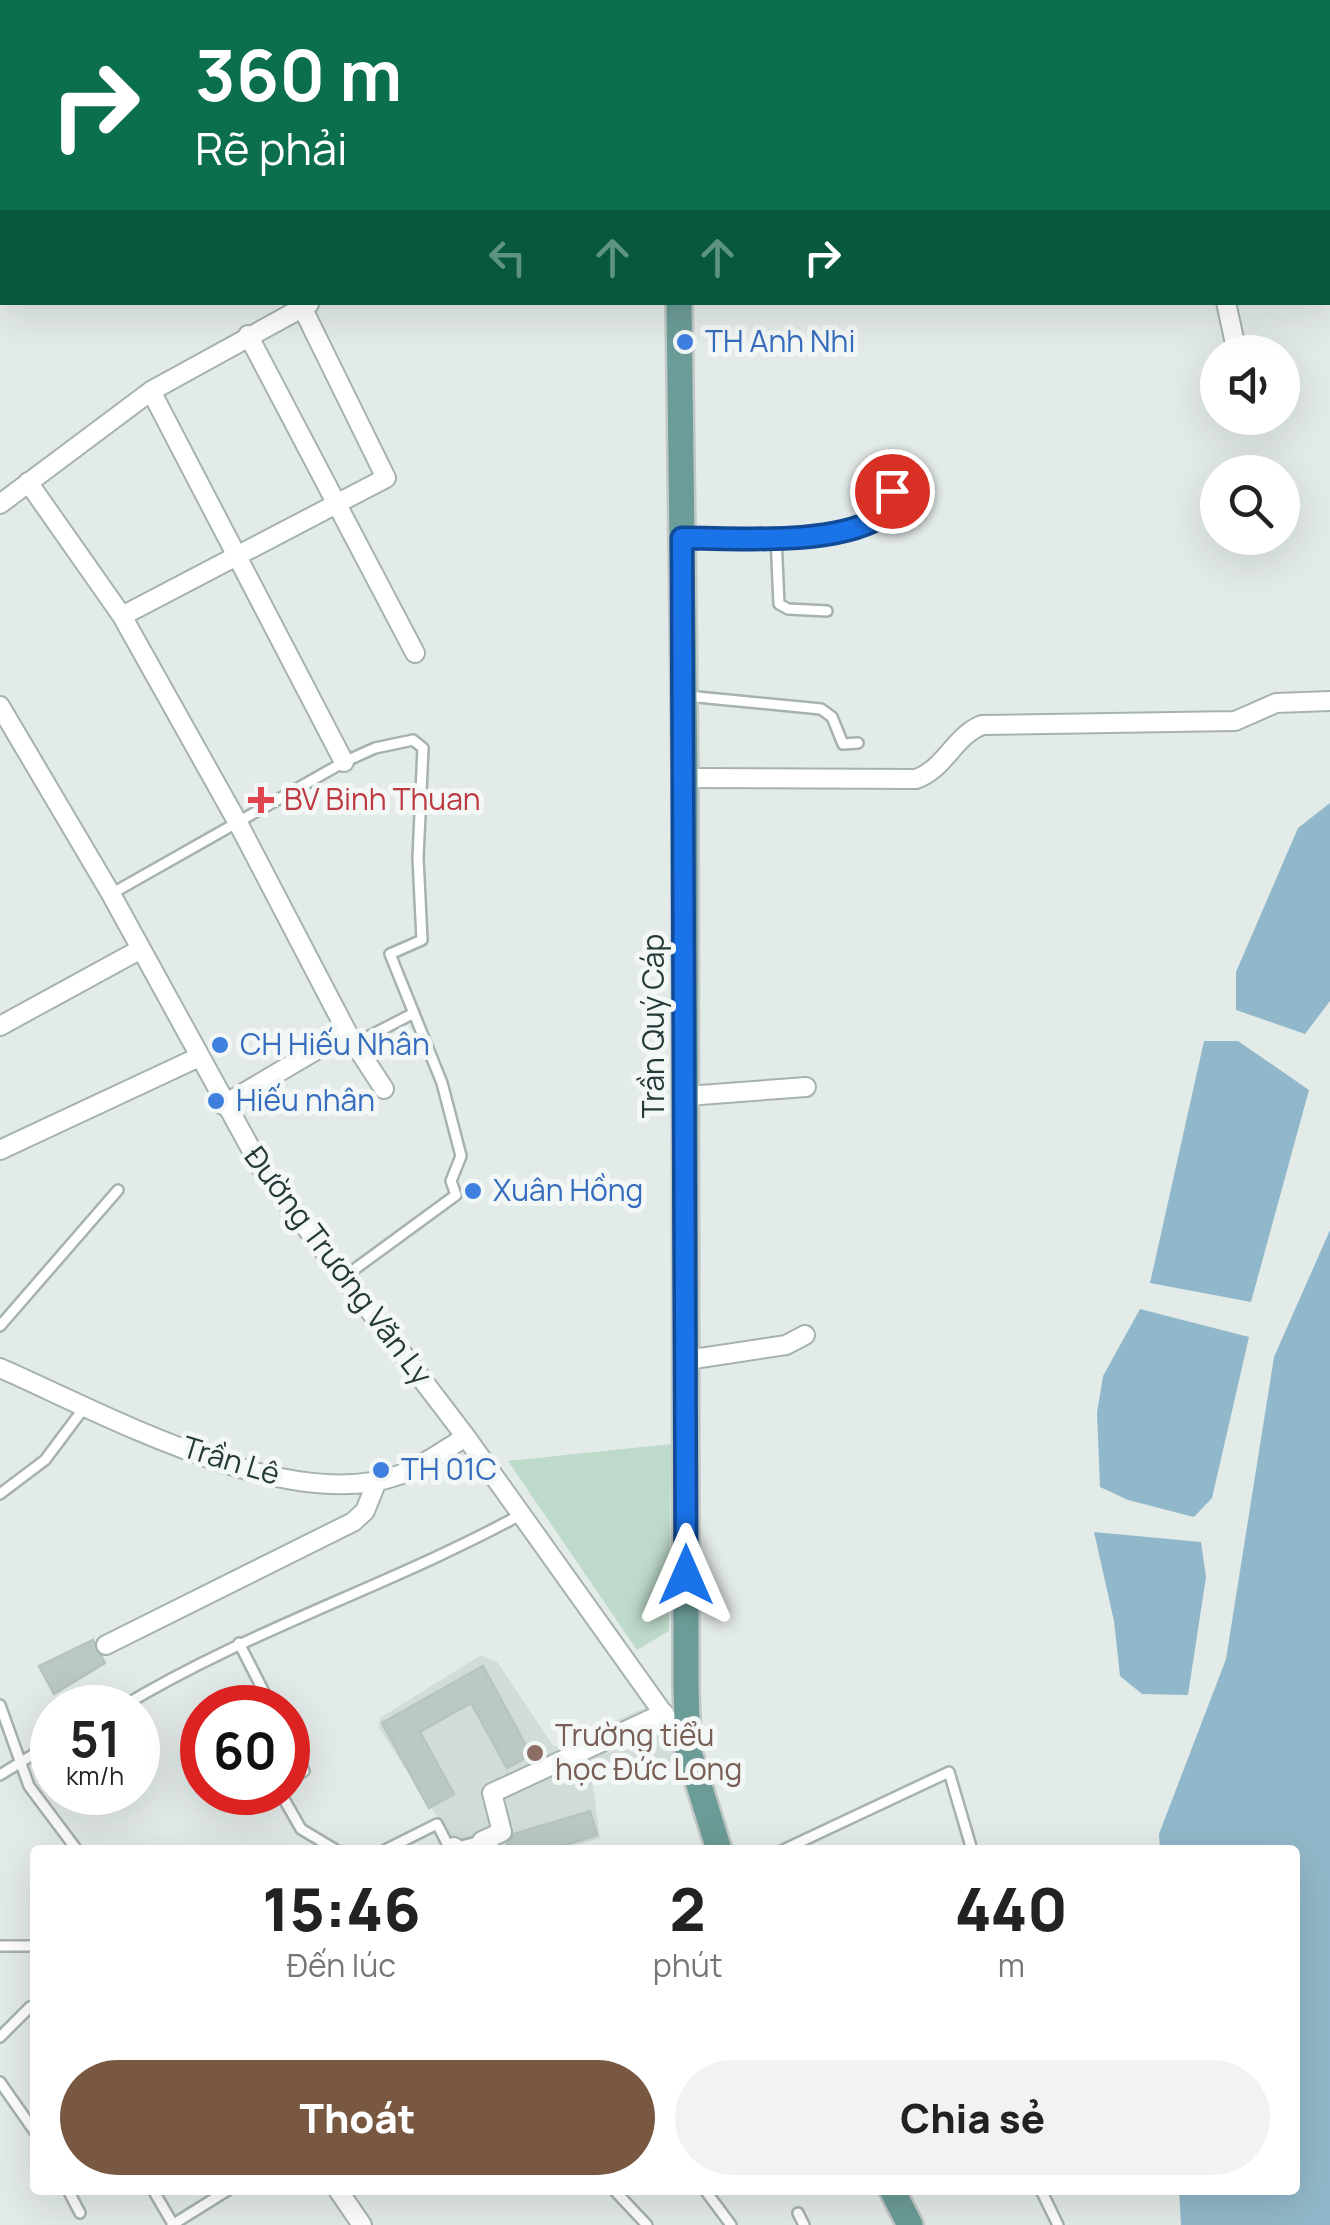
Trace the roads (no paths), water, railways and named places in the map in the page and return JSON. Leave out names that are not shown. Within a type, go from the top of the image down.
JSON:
[{"type":"main road","name":"Trần Quý Cáp","points":[[679,305],[686,778],[688,1749],[718,1845]]},
{"type":"main road","points":[[895,2195],[910,2225]]},
{"type":"street","points":[[0,504],[151,390],[308,305],[386,472],[382,482],[122,616]]},
{"type":"street","points":[[1227,305],[1233,335]]},
{"type":"street","points":[[248,335],[415,653]]},
{"type":"street","points":[[151,390],[344,762]]},
{"type":"street","points":[[28,482],[122,616],[238,823],[350,1038],[384,1088]]},
{"type":"street","points":[[686,778],[916,778],[931,772],[967,732],[982,724],[1235,720],[1276,703],[1330,701]]},
{"type":"street","name":"Đường Trương Văn Ly","points":[[1,709],[111,894],[224,1105],[290,1211],[466,1436],[688,1749]]},
{"type":"street","points":[[0,1026],[141,950]]},
{"type":"street","points":[[224,1105],[350,1038]]},
{"type":"street","points":[[0,1150],[199,1058]]},
{"type":"street","points":[[687,1096],[806,1086]]},
{"type":"street","points":[[687,1360],[786,1345],[804,1335]]},
{"type":"street","name":"Trần Lê","points":[[0,1368],[155,1436],[256,1472],[326,1487],[401,1474],[466,1436]]},
{"type":"street","points":[[106,1645],[353,1522],[364,1510],[377,1480]]},
{"type":"street","points":[[489,1845],[502,1832],[492,1794],[664,1713]]},
{"type":"street","points":[[341,2195],[362,2225]]},
{"type":"lane","points":[[682,538],[776,538],[845,530],[874,521],[884,513],[900,470]]},
{"type":"lane","points":[[776,538],[779,604],[782,608],[826,610]]},
{"type":"lane","points":[[684,696],[828,711],[842,742],[858,743]]},
{"type":"lane","points":[[111,894],[344,762],[398,741],[413,740],[423,748],[418,858],[422,940],[390,954],[442,1082],[461,1156],[451,1181],[456,1195],[344,1277]]},
{"type":"lane","points":[[350,1038],[414,1014]]},
{"type":"lane","points":[[0,1326],[118,1190]]},
{"type":"lane","points":[[0,1494],[45,1460],[86,1406]]},
{"type":"lane","points":[[158,1685],[239,1642],[434,1561],[522,1514]]},
{"type":"lane","points":[[239,1642],[260,1685]]},
{"type":"lane","points":[[0,1705],[29,1786],[73,1845]]},
{"type":"lane","points":[[0,1776],[30,1757]]},
{"type":"lane","points":[[793,1845],[949,1772],[971,1845]]},
{"type":"lane","points":[[293,1815],[300,1828],[328,1845]]},
{"type":"lane","points":[[396,1845],[437,1824],[448,1845]]},
{"type":"lane","points":[[0,1946],[30,1946]]},
{"type":"lane","points":[[0,2037],[30,2007]]},
{"type":"lane","points":[[0,2082],[30,2125]]},
{"type":"lane","points":[[71,2195],[80,2213]]},
{"type":"lane","points":[[155,2195],[173,2225],[220,2195]]},
{"type":"lane","points":[[619,2195],[647,2225]]},
{"type":"lane","points":[[709,2195],[731,2225]]},
{"type":"lane","points":[[1043,2195],[1058,2225]]},
{"type":"lane","points":[[798,2214],[804,2225]]},
{"type":"water","points":[[1330,803],[1330,1001],[1305,1034],[1236,1010],[1236,972],[1298,828]]},
{"type":"water","points":[[1204,1041],[1238,1041],[1309,1090],[1251,1302],[1150,1283]]},
{"type":"water","points":[[1330,1230],[1330,2225],[1181,2225],[1179,2195],[1300,2195],[1300,1845],[1160,1845],[1159,1834],[1226,1659],[1274,1357]]},
{"type":"water","points":[[1140,1309],[1249,1337],[1212,1498],[1194,1517],[1128,1500],[1100,1487],[1097,1413],[1103,1376]]},
{"type":"water","points":[[1094,1532],[1201,1542],[1206,1577],[1188,1695],[1142,1694],[1120,1676],[1114,1621]]},
{"type":"place","name":"TH Anh Nhi","points":[[685,342]]},
{"type":"place","name":"BV Binh Thuan","points":[[261,800]]},
{"type":"place","name":"CH Hiếu Nhân","points":[[220,1045]]},
{"type":"place","name":"Hiếu nhân","points":[[216,1101]]},
{"type":"place","name":"Xuân Hồng","points":[[473,1191]]},
{"type":"place","name":"TH 01C","points":[[381,1470]]},
{"type":"place","name":"Trường tiểu học Đức Long","points":[[535,1753]]}]
